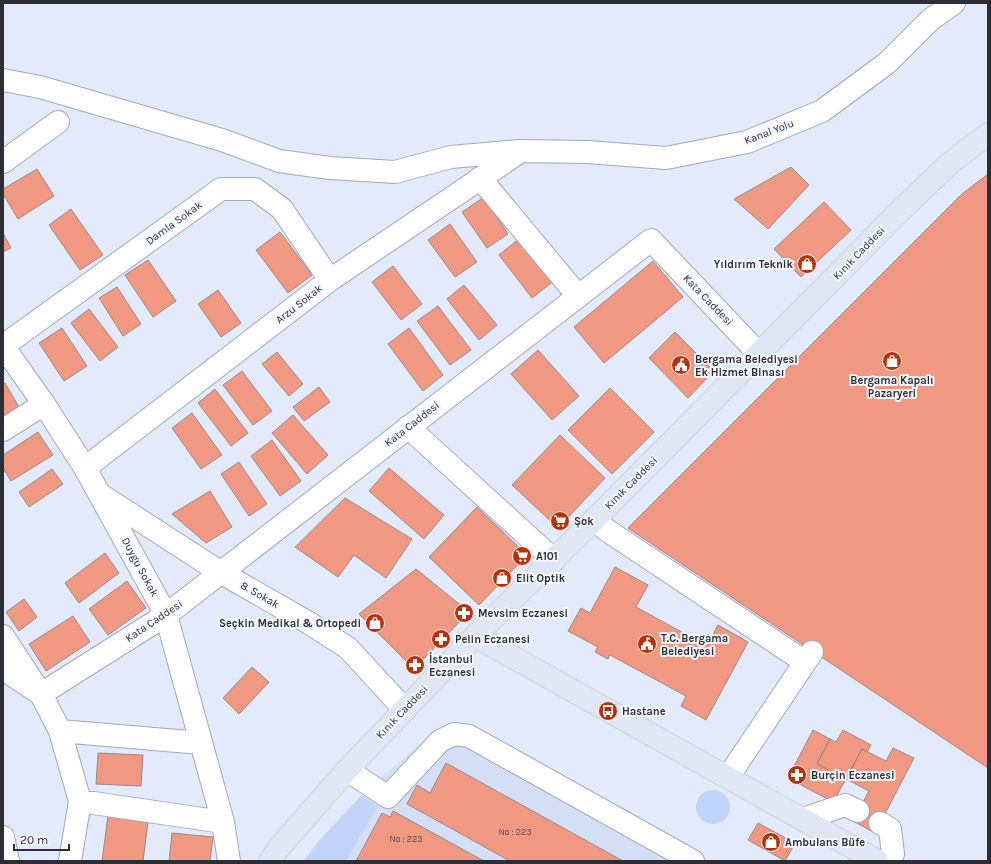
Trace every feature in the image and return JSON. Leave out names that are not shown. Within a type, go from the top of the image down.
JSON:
[{"type":"main road","name":"Kınık Caddesi","points":[[270,861],[278,849],[347,770],[475,636],[594,520],[902,209],[950,163],[988,134]]},
{"type":"main road","points":[[475,636],[877,860]]},
{"type":"street","name":"Kanal Yolu","points":[[3,80],[40,87],[222,140],[279,161],[330,168],[396,172],[451,157],[520,151],[587,152],[666,158],[747,142],[822,111],[887,63],[930,20],[954,3]]},
{"type":"street","points":[[3,162],[58,122]]},
{"type":"street","name":"Arzu Sokak","points":[[85,468],[330,280],[520,151]]},
{"type":"street","points":[[480,178],[578,296]]},
{"type":"street","name":"Damla Sokak","points":[[3,346],[221,189],[255,189],[282,209],[330,280]]},
{"type":"street","name":"Kata Caddesi","points":[[41,694],[166,615],[651,240],[759,354]]},
{"type":"street","name":"Duygu Sokak","points":[[3,346],[44,404],[102,496],[166,615],[223,822],[229,861]]},
{"type":"street","points":[[3,430],[44,404]]},
{"type":"street","points":[[408,427],[554,560]]},
{"type":"street","name":"8. Sokak","points":[[102,496],[220,572],[309,623],[348,648],[405,710]]},
{"type":"street","points":[[594,520],[608,531],[809,657],[728,777]]},
{"type":"street","points":[[3,636],[41,694],[60,731],[80,801],[70,861]]},
{"type":"street","points":[[3,669],[41,694]]},
{"type":"street","points":[[60,731],[201,743]]},
{"type":"street","points":[[347,770],[388,797],[440,740],[454,734],[469,736],[693,861]]},
{"type":"street","points":[[80,801],[223,822]]},
{"type":"street","points":[[803,819],[845,805],[858,812]]},
{"type":"street","points":[[877,860],[893,854],[890,829],[880,823]]},
{"type":"street","points":[[3,837],[8,861]]},
{"type":"shaded area","points":[[456,723],[469,725],[709,861],[305,861],[318,842],[371,786],[441,727]]},
{"type":"shaded area","points":[[710,790],[716,790],[725,795],[729,801],[729,813],[725,819],[716,824],[710,824],[701,819],[696,810],[696,804],[701,795]]},
{"type":"shaded area","points":[[361,796],[378,806],[346,861],[304,861],[318,842]]},
{"type":"building","points":[[791,167],[809,185],[768,229],[734,199]]},
{"type":"building","points":[[37,169],[54,196],[18,219],[3,194],[3,189]]},
{"type":"building","name":"Bergama Kapalı Pazaryeri","points":[[988,174],[988,768],[628,528],[962,194]]},
{"type":"building","points":[[484,197],[508,234],[487,248],[462,212]]},
{"type":"building","points":[[824,202],[851,230],[801,277],[774,249]]},
{"type":"building","points":[[71,209],[103,255],[80,270],[49,225]]},
{"type":"building","points":[[450,224],[477,262],[455,277],[428,240]]},
{"type":"building","points":[[280,232],[312,275],[288,293],[256,250]]},
{"type":"building","points":[[3,233],[11,248],[3,252]]},
{"type":"building","points":[[521,237],[555,280],[532,298],[499,255]]},
{"type":"building","points":[[148,260],[176,301],[153,317],[125,275]]},
{"type":"building","points":[[653,261],[683,297],[604,363],[574,327]]},
{"type":"building","points":[[393,266],[422,304],[401,320],[372,282]]},
{"type":"building","points":[[464,285],[497,325],[479,340],[447,299]]},
{"type":"building","points":[[117,287],[141,324],[123,336],[99,298]]},
{"type":"building","points":[[218,290],[241,323],[221,337],[198,304]]},
{"type":"building","points":[[438,306],[471,350],[450,365],[417,321]]},
{"type":"building","points":[[89,309],[118,347],[100,361],[71,323]]},
{"type":"building","points":[[62,328],[87,366],[64,381],[39,343]]},
{"type":"building","points":[[409,328],[443,375],[423,391],[388,344]]},
{"type":"building","name":"Bergama Belediyesi Ek Hizmet Binası","points":[[675,332],[714,371],[688,398],[649,358]]},
{"type":"building","points":[[538,350],[579,396],[552,420],[511,374]]},
{"type":"building","points":[[277,352],[303,384],[289,396],[262,364]]},
{"type":"building","points":[[242,371],[272,411],[253,425],[223,385]]},
{"type":"building","points":[[5,383],[19,407],[3,416],[3,384]]},
{"type":"building","points":[[319,387],[330,402],[304,421],[293,407]]},
{"type":"building","points":[[610,388],[654,432],[612,474],[568,430]]},
{"type":"building","points":[[215,389],[248,433],[231,446],[198,403]]},
{"type":"building","points":[[192,413],[222,455],[201,469],[172,428]]},
{"type":"building","points":[[293,415],[328,455],[307,474],[272,433]]},
{"type":"building","points":[[38,432],[53,455],[11,481],[3,468],[3,455]]},
{"type":"building","points":[[560,435],[605,478],[558,528],[512,485]]},
{"type":"building","points":[[272,440],[301,481],[280,496],[251,456]]},
{"type":"building","points":[[239,462],[267,504],[249,516],[221,474]]},
{"type":"building","points":[[389,468],[444,515],[424,539],[369,491]]},
{"type":"building","points":[[52,469],[63,484],[29,507],[19,492]]},
{"type":"building","points":[[210,491],[232,527],[206,543],[172,514]]},
{"type":"building","points":[[345,498],[412,539],[386,578],[354,555],[338,577],[295,547]]},
{"type":"building","points":[[477,507],[527,555],[479,605],[429,557]]},
{"type":"building","points":[[105,553],[119,573],[79,603],[65,583]]},
{"type":"building","name":"T.C. Bergama Belediyesi","points":[[615,567],[648,585],[636,607],[707,646],[718,625],[748,642],[706,720],[681,706],[686,696],[610,655],[608,659],[595,652],[598,647],[568,631],[581,608],[590,613]]},
{"type":"building","points":[[416,569],[469,612],[414,669],[359,614]]},
{"type":"building","points":[[127,581],[146,608],[108,635],[89,609]]},
{"type":"building","points":[[24,599],[37,617],[19,631],[6,612]]},
{"type":"building","points":[[73,616],[90,642],[46,671],[29,644]]},
{"type":"building","points":[[252,667],[269,682],[239,714],[223,698]]},
{"type":"building","points":[[813,730],[830,739],[817,764],[846,779],[833,802],[788,778]]},
{"type":"building","points":[[843,730],[871,745],[867,752],[862,749],[846,779],[817,764],[830,739],[836,742]]},
{"type":"building","points":[[893,748],[914,758],[875,833],[853,821],[869,791],[846,779],[862,749],[886,761]]},
{"type":"building","points":[[98,753],[143,755],[141,786],[96,784]]},
{"type":"building","points":[[446,763],[623,861],[510,861],[407,804],[417,785],[430,793]]},
{"type":"building","points":[[393,811],[484,861],[356,861],[382,813],[390,817]]},
{"type":"building","points":[[108,816],[148,822],[143,861],[102,861]]},
{"type":"building","name":"Ambulans Büfe","points":[[758,823],[795,843],[785,861],[748,840]]},
{"type":"building","points":[[172,833],[213,837],[210,861],[169,861]]},
{"type":"place","name":"Yıldırım Teknik","points":[[807,264]]},
{"type":"place","name":"Bergama Kapalı Pazaryeri","points":[[892,361]]},
{"type":"place","name":"Bergama Belediyesi Ek Hizmet Binası","points":[[681,365]]},
{"type":"place","name":"Şok","points":[[560,521]]},
{"type":"place","name":"A101","points":[[522,556]]},
{"type":"place","name":"Elit Optik","points":[[502,578]]},
{"type":"place","name":"Mevsim Eczanesi","points":[[464,613]]},
{"type":"place","name":"Seçkin Medikal & Ortopedi","points":[[375,623]]},
{"type":"place","name":"Pelin Eczanesi","points":[[441,639]]},
{"type":"place","name":"T.C. Bergama Belediyesi","points":[[647,644]]},
{"type":"place","name":"İstanbul Eczanesi","points":[[415,665]]},
{"type":"place","name":"Hastane","points":[[608,711]]},
{"type":"place","name":"Burçin Eczanesi","points":[[797,775]]},
{"type":"place","name":"Ambulans Büfe","points":[[771,842]]}]
